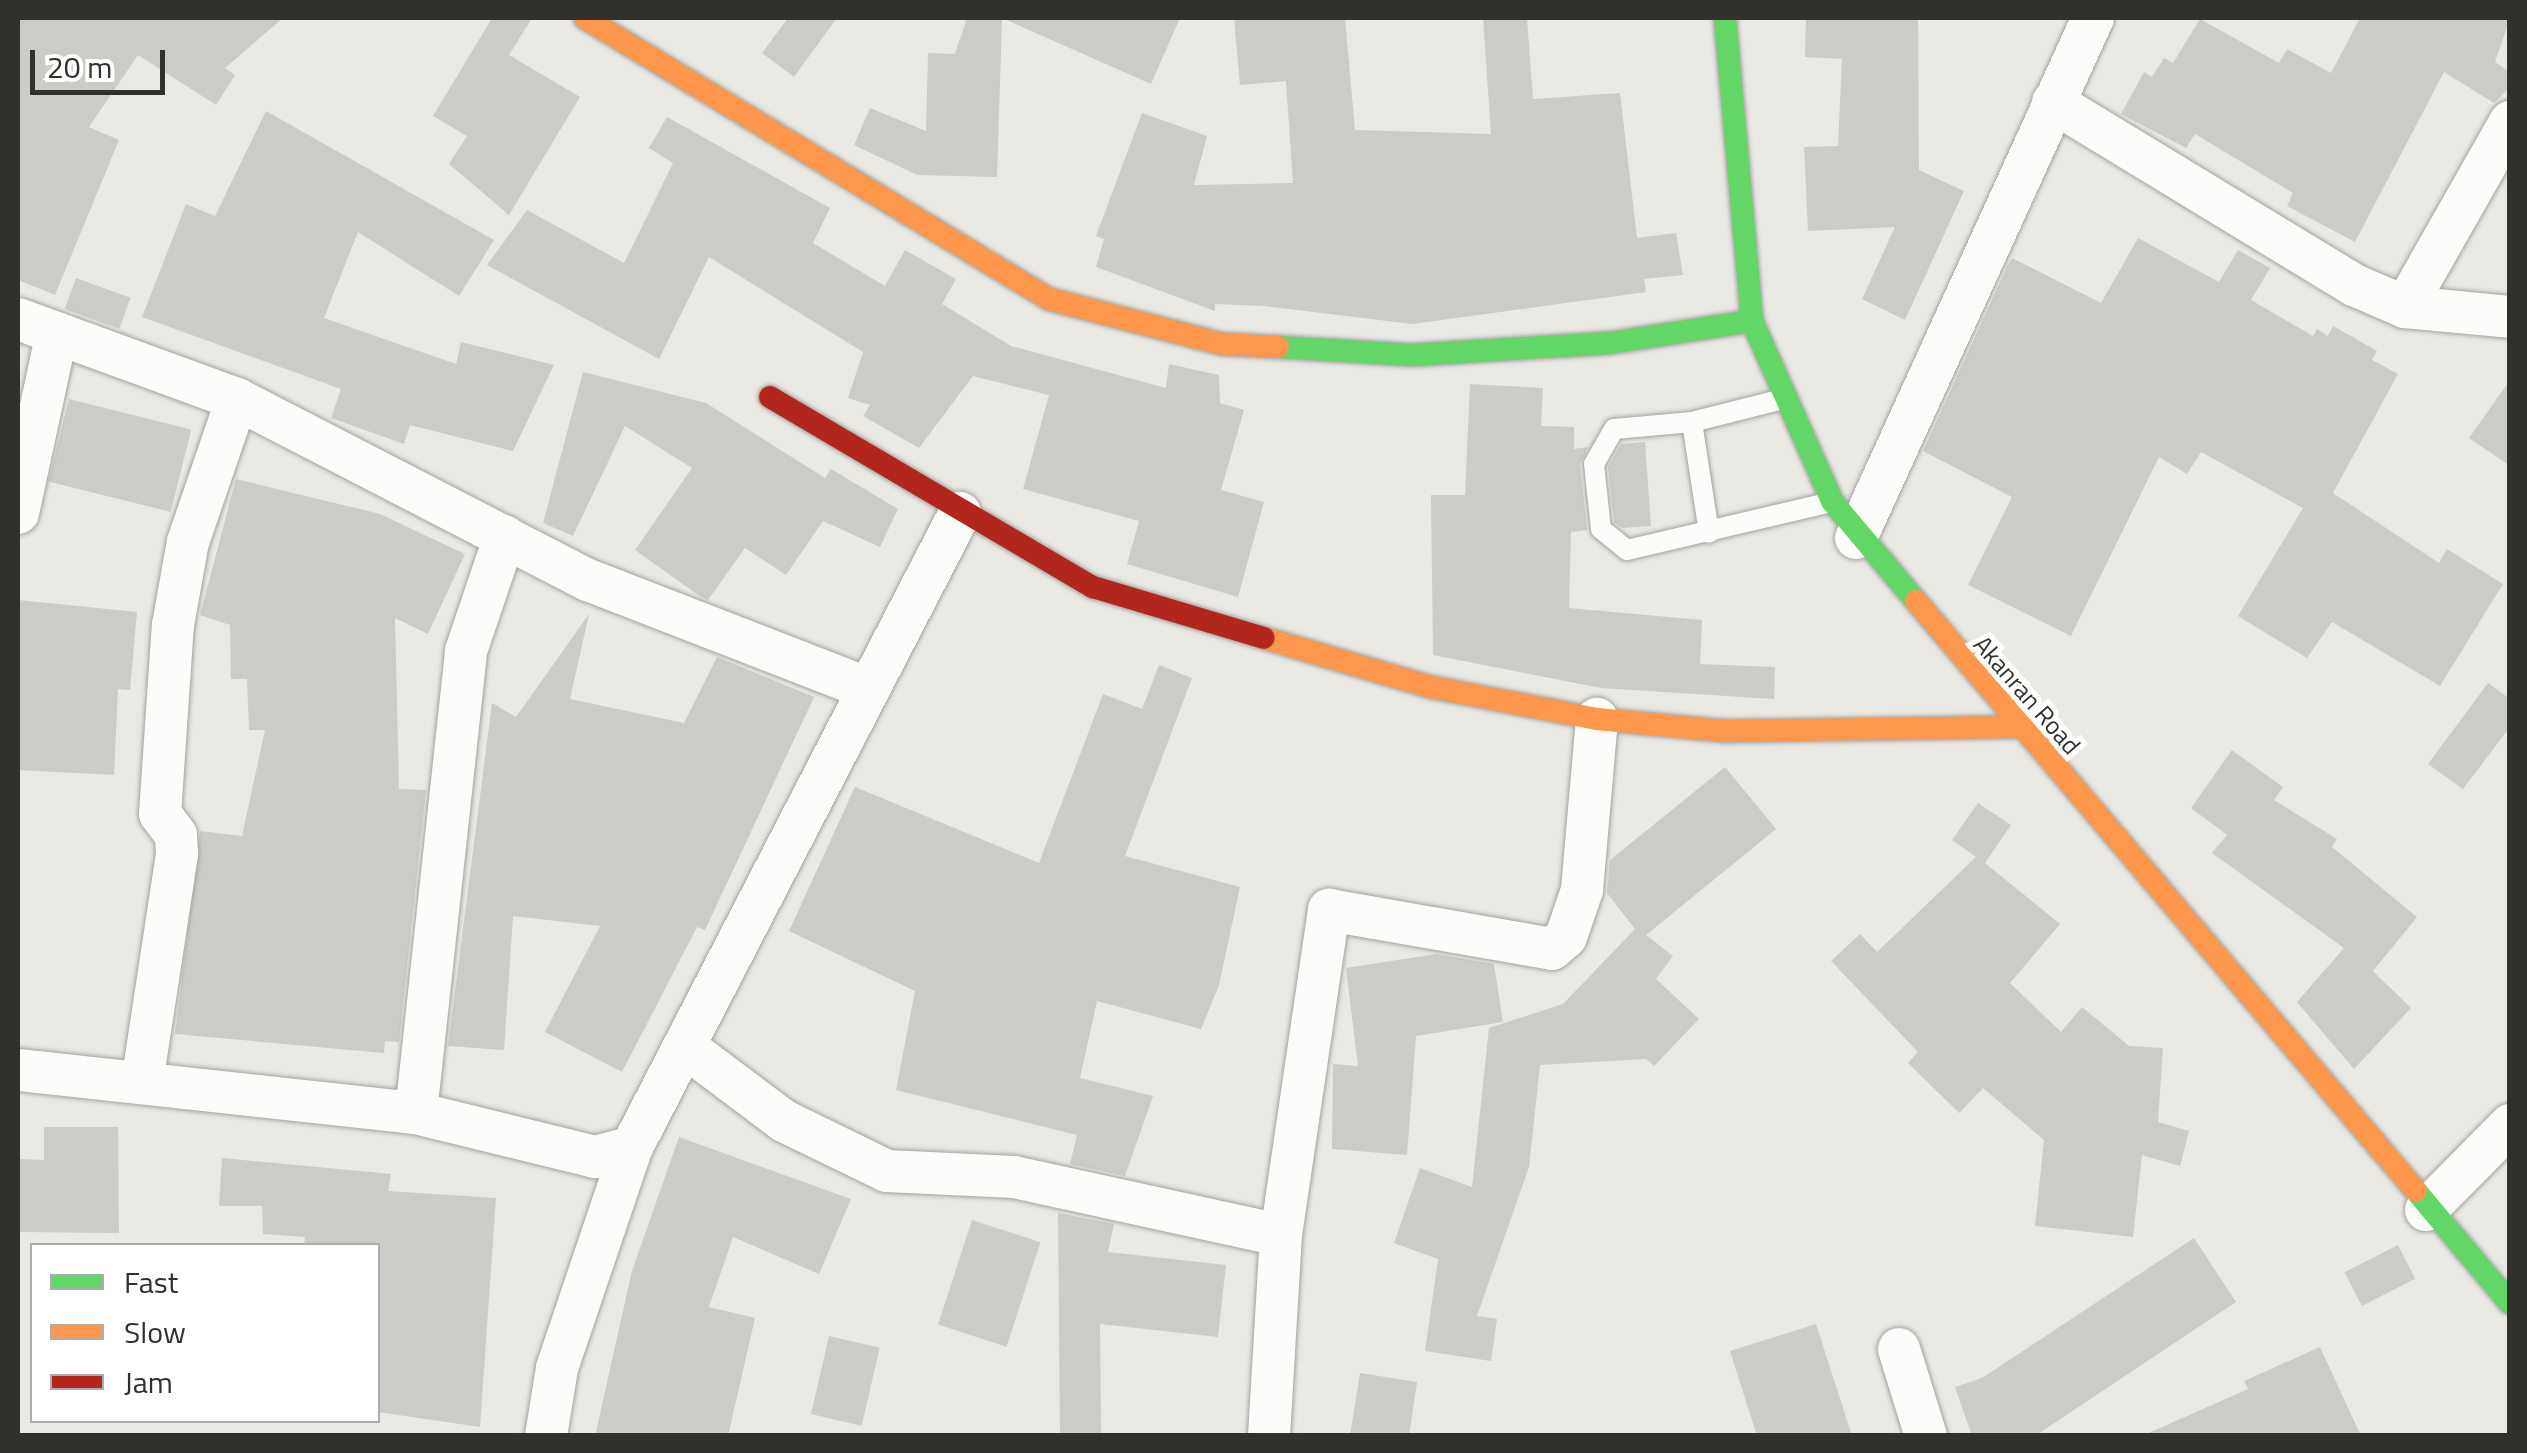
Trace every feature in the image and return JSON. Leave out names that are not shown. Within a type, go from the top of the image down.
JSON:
[{"type":"street","points":[[586,18],[1049,298],[1104,318],[1222,344],[1412,355],[1610,343],[1752,321]]},
{"type":"street","name":"Akanran Road","points":[[1725,18],[1752,321],[1790,397],[1832,501],[1856,538],[2426,1210],[2510,1303]]},
{"type":"street","points":[[1856,538],[2093,18]]},
{"type":"street","points":[[2053,102],[2134,158],[2405,307],[2510,318]]},
{"type":"street","points":[[2405,307],[2510,122]]},
{"type":"street","points":[[18,512],[37,326],[237,399],[588,580],[864,687]]},
{"type":"street","points":[[770,398],[960,514],[1093,587],[1431,687],[1597,718],[1725,730],[2020,727]]},
{"type":"street","points":[[142,1083],[177,854],[176,835],[160,814],[172,625],[188,542],[237,399]]},
{"type":"street","points":[[546,1436],[557,1368],[632,1147],[688,1049],[864,687],[960,514]]},
{"type":"street","points":[[416,1113],[466,651],[504,536]]},
{"type":"street","points":[[1269,1436],[1281,1235],[1329,910],[1552,949],[1566,937],[1582,890],[1597,718]]},
{"type":"street","points":[[688,1049],[784,1121],[887,1170],[1014,1177],[1281,1235]]},
{"type":"street","points":[[22,1084],[142,1083],[416,1113],[595,1157],[632,1147]]},
{"type":"street","points":[[2426,1210],[2510,1124]]},
{"type":"street","points":[[1900,1349],[1926,1436]]},
{"type":"lane","points":[[1790,397],[1692,422],[1614,428],[1594,464],[1601,529],[1628,550],[1832,501]]},
{"type":"lane","points":[[1692,422],[1709,533]]},
{"type":"building","points":[[18,18],[283,18],[225,68],[235,75],[216,105],[138,55],[89,127],[119,140],[55,295],[18,280]]},
{"type":"building","points":[[492,18],[532,18],[509,55],[580,97],[509,215],[449,164],[467,136],[433,116]]},
{"type":"building","points":[[788,18],[837,18],[794,77],[762,53]]},
{"type":"building","points":[[967,18],[1002,18],[997,177],[917,175],[854,145],[870,108],[926,131],[928,53],[955,54]]},
{"type":"building","points":[[1002,18],[1180,18],[1151,84]]},
{"type":"building","points":[[1234,18],[1345,18],[1355,130],[1491,134],[1483,18],[1527,18],[1533,99],[1620,93],[1637,238],[1676,233],[1683,275],[1644,279],[1646,292],[1412,324],[1264,306],[1215,304],[1215,311],[1096,267],[1104,239],[1096,236],[1142,113],[1207,136],[1194,185],[1293,183],[1286,81],[1240,85]]},
{"type":"building","points":[[1806,18],[1918,18],[1919,170],[1964,191],[1905,320],[1862,299],[1895,227],[1808,231],[1804,147],[1838,146],[1842,59],[1805,57]]},
{"type":"building","points":[[2360,18],[2510,18],[2495,62],[2510,72],[2510,87],[2494,103],[2444,72],[2355,242],[2287,206],[2293,193],[2195,134],[2186,148],[2121,114],[2144,72],[2152,77],[2164,58],[2173,63],[2200,19],[2279,63],[2287,49],[2331,73]]},
{"type":"building","points":[[266,111],[494,240],[459,296],[358,232],[324,318],[456,364],[461,342],[554,365],[513,451],[410,425],[404,444],[331,418],[341,389],[142,317],[186,204],[215,216]]},
{"type":"building","points":[[667,117],[830,208],[813,243],[885,286],[905,250],[956,279],[942,304],[1011,346],[1166,388],[1169,364],[1219,375],[1220,403],[1244,410],[1221,490],[1264,502],[1238,597],[1127,564],[1139,521],[1023,489],[1049,395],[973,376],[919,448],[863,416],[870,405],[848,398],[863,352],[709,257],[659,359],[487,265],[527,210],[624,263],[673,163],[649,148]]},
{"type":"building","points":[[2138,238],[2219,282],[2238,250],[2270,268],[2251,300],[2313,336],[2317,329],[2328,336],[2333,326],[2377,351],[2372,360],[2398,374],[2333,493],[2439,563],[2447,549],[2503,584],[2440,686],[2332,622],[2307,658],[2238,616],[2303,508],[2201,452],[2187,474],[2159,457],[2071,636],[1968,585],[2012,497],[1923,451],[2007,267],[2012,258],[2101,303]]},
{"type":"building","points":[[76,278],[131,298],[119,329],[65,309]]},
{"type":"building","points":[[583,372],[706,403],[825,478],[831,469],[898,509],[880,547],[823,521],[786,575],[745,548],[708,600],[701,597],[635,550],[692,468],[625,426],[573,536],[543,523]]},
{"type":"building","points":[[2510,380],[2510,466],[2469,438]]},
{"type":"building","points":[[1470,384],[1543,388],[1541,426],[1574,427],[1574,449],[1588,447],[1580,465],[1587,530],[1571,532],[1569,608],[1702,620],[1700,664],[1775,667],[1774,699],[1601,688],[1433,655],[1431,495],[1465,495]]},
{"type":"building","points":[[69,399],[191,429],[171,512],[48,481]]},
{"type":"building","points":[[1645,442],[1651,526],[1622,528],[1614,522],[1608,467],[1621,444]]},
{"type":"building","points":[[236,479],[380,514],[465,554],[428,634],[395,618],[399,789],[426,790],[399,1042],[385,1041],[384,1053],[175,1034],[200,831],[242,836],[265,730],[249,730],[247,679],[231,679],[230,625],[200,615]]},
{"type":"building","points":[[18,600],[137,612],[130,690],[118,689],[114,775],[18,770]]},
{"type":"building","points":[[589,614],[570,699],[684,723],[717,657],[814,697],[705,930],[697,927],[622,1072],[545,1032],[600,926],[513,916],[504,1050],[448,1046],[492,703],[516,717]]},
{"type":"building","points":[[1159,665],[1192,678],[1125,856],[1240,887],[1219,985],[1201,1029],[1097,1001],[1080,1078],[1153,1096],[1125,1176],[1070,1164],[1077,1135],[896,1090],[915,991],[789,931],[855,787],[1039,863],[1103,694],[1142,709]]},
{"type":"building","points":[[2488,683],[2510,699],[2510,727],[2463,789],[2428,764]]},
{"type":"building","points":[[2232,750],[2283,787],[2274,800],[2337,839],[2332,847],[2417,917],[2373,971],[2411,1008],[2354,1069],[2297,1002],[2344,948],[2212,853],[2227,835],[2191,808]]},
{"type":"building","points":[[1725,767],[1776,829],[1646,935],[1673,956],[1656,979],[1699,1019],[1654,1066],[1646,1059],[1540,1065],[1529,1167],[1477,1316],[1497,1319],[1491,1361],[1425,1351],[1438,1259],[1394,1243],[1420,1168],[1472,1187],[1489,1028],[1563,1004],[1635,929],[1607,893],[1610,860]]},
{"type":"building","points":[[1978,803],[2011,825],[1985,863],[2060,924],[2010,983],[2061,1032],[2082,1007],[2129,1046],[2163,1048],[2158,1122],[2189,1131],[2180,1166],[2142,1155],[2133,1237],[2035,1226],[2044,1140],[1983,1088],[1959,1113],[1908,1063],[1918,1052],[1831,961],[1860,934],[1877,952],[1976,857],[1952,840]]},
{"type":"building","points":[[1436,954],[1494,964],[1503,1022],[1416,1036],[1407,1155],[1332,1149],[1333,1064],[1358,1066],[1346,968]]},
{"type":"building","points":[[44,1127],[118,1127],[119,1233],[18,1232],[18,1159],[44,1160]]},
{"type":"building","points":[[679,1137],[851,1199],[819,1274],[733,1237],[709,1307],[755,1318],[728,1436],[595,1436],[632,1271]]},
{"type":"building","points":[[222,1158],[391,1174],[388,1191],[496,1198],[480,1427],[380,1412],[380,1243],[304,1243],[305,1237],[263,1234],[262,1206],[219,1206]]},
{"type":"building","points":[[1058,1213],[1114,1224],[1108,1252],[1226,1265],[1218,1337],[1100,1324],[1101,1436],[1060,1436]]},
{"type":"building","points":[[972,1220],[1040,1242],[1006,1347],[938,1325]]},
{"type":"building","points":[[2194,1238],[2236,1302],[2035,1436],[1972,1436],[1955,1387],[1982,1378]]},
{"type":"building","points":[[2398,1245],[2415,1279],[2362,1306],[2345,1272]]},
{"type":"building","points":[[1816,1324],[1852,1436],[1757,1436],[1730,1351]]},
{"type":"building","points":[[829,1336],[880,1348],[862,1426],[811,1414]]},
{"type":"building","points":[[2320,1347],[2361,1436],[2142,1436],[2248,1389],[2244,1381]]},
{"type":"building","points":[[1360,1373],[1417,1382],[1409,1436],[1350,1436]]},
{"type":"traffic: fast","points":[[1725,18],[1752,321],[1832,501],[1916,601]]},
{"type":"traffic: fast","points":[[1278,347],[1412,355],[1610,343],[1752,321]]},
{"type":"traffic: fast","points":[[2416,1191],[2510,1303]]},
{"type":"traffic: slow","points":[[585,18],[1049,299],[1222,344],[1278,347]]},
{"type":"traffic: slow","points":[[1916,601],[2416,1191]]},
{"type":"traffic: slow","points":[[1264,638],[1431,687],[1597,719],[1725,731],[2020,727]]},
{"type":"traffic: jam","points":[[770,397],[1093,587],[1264,638]]}]
